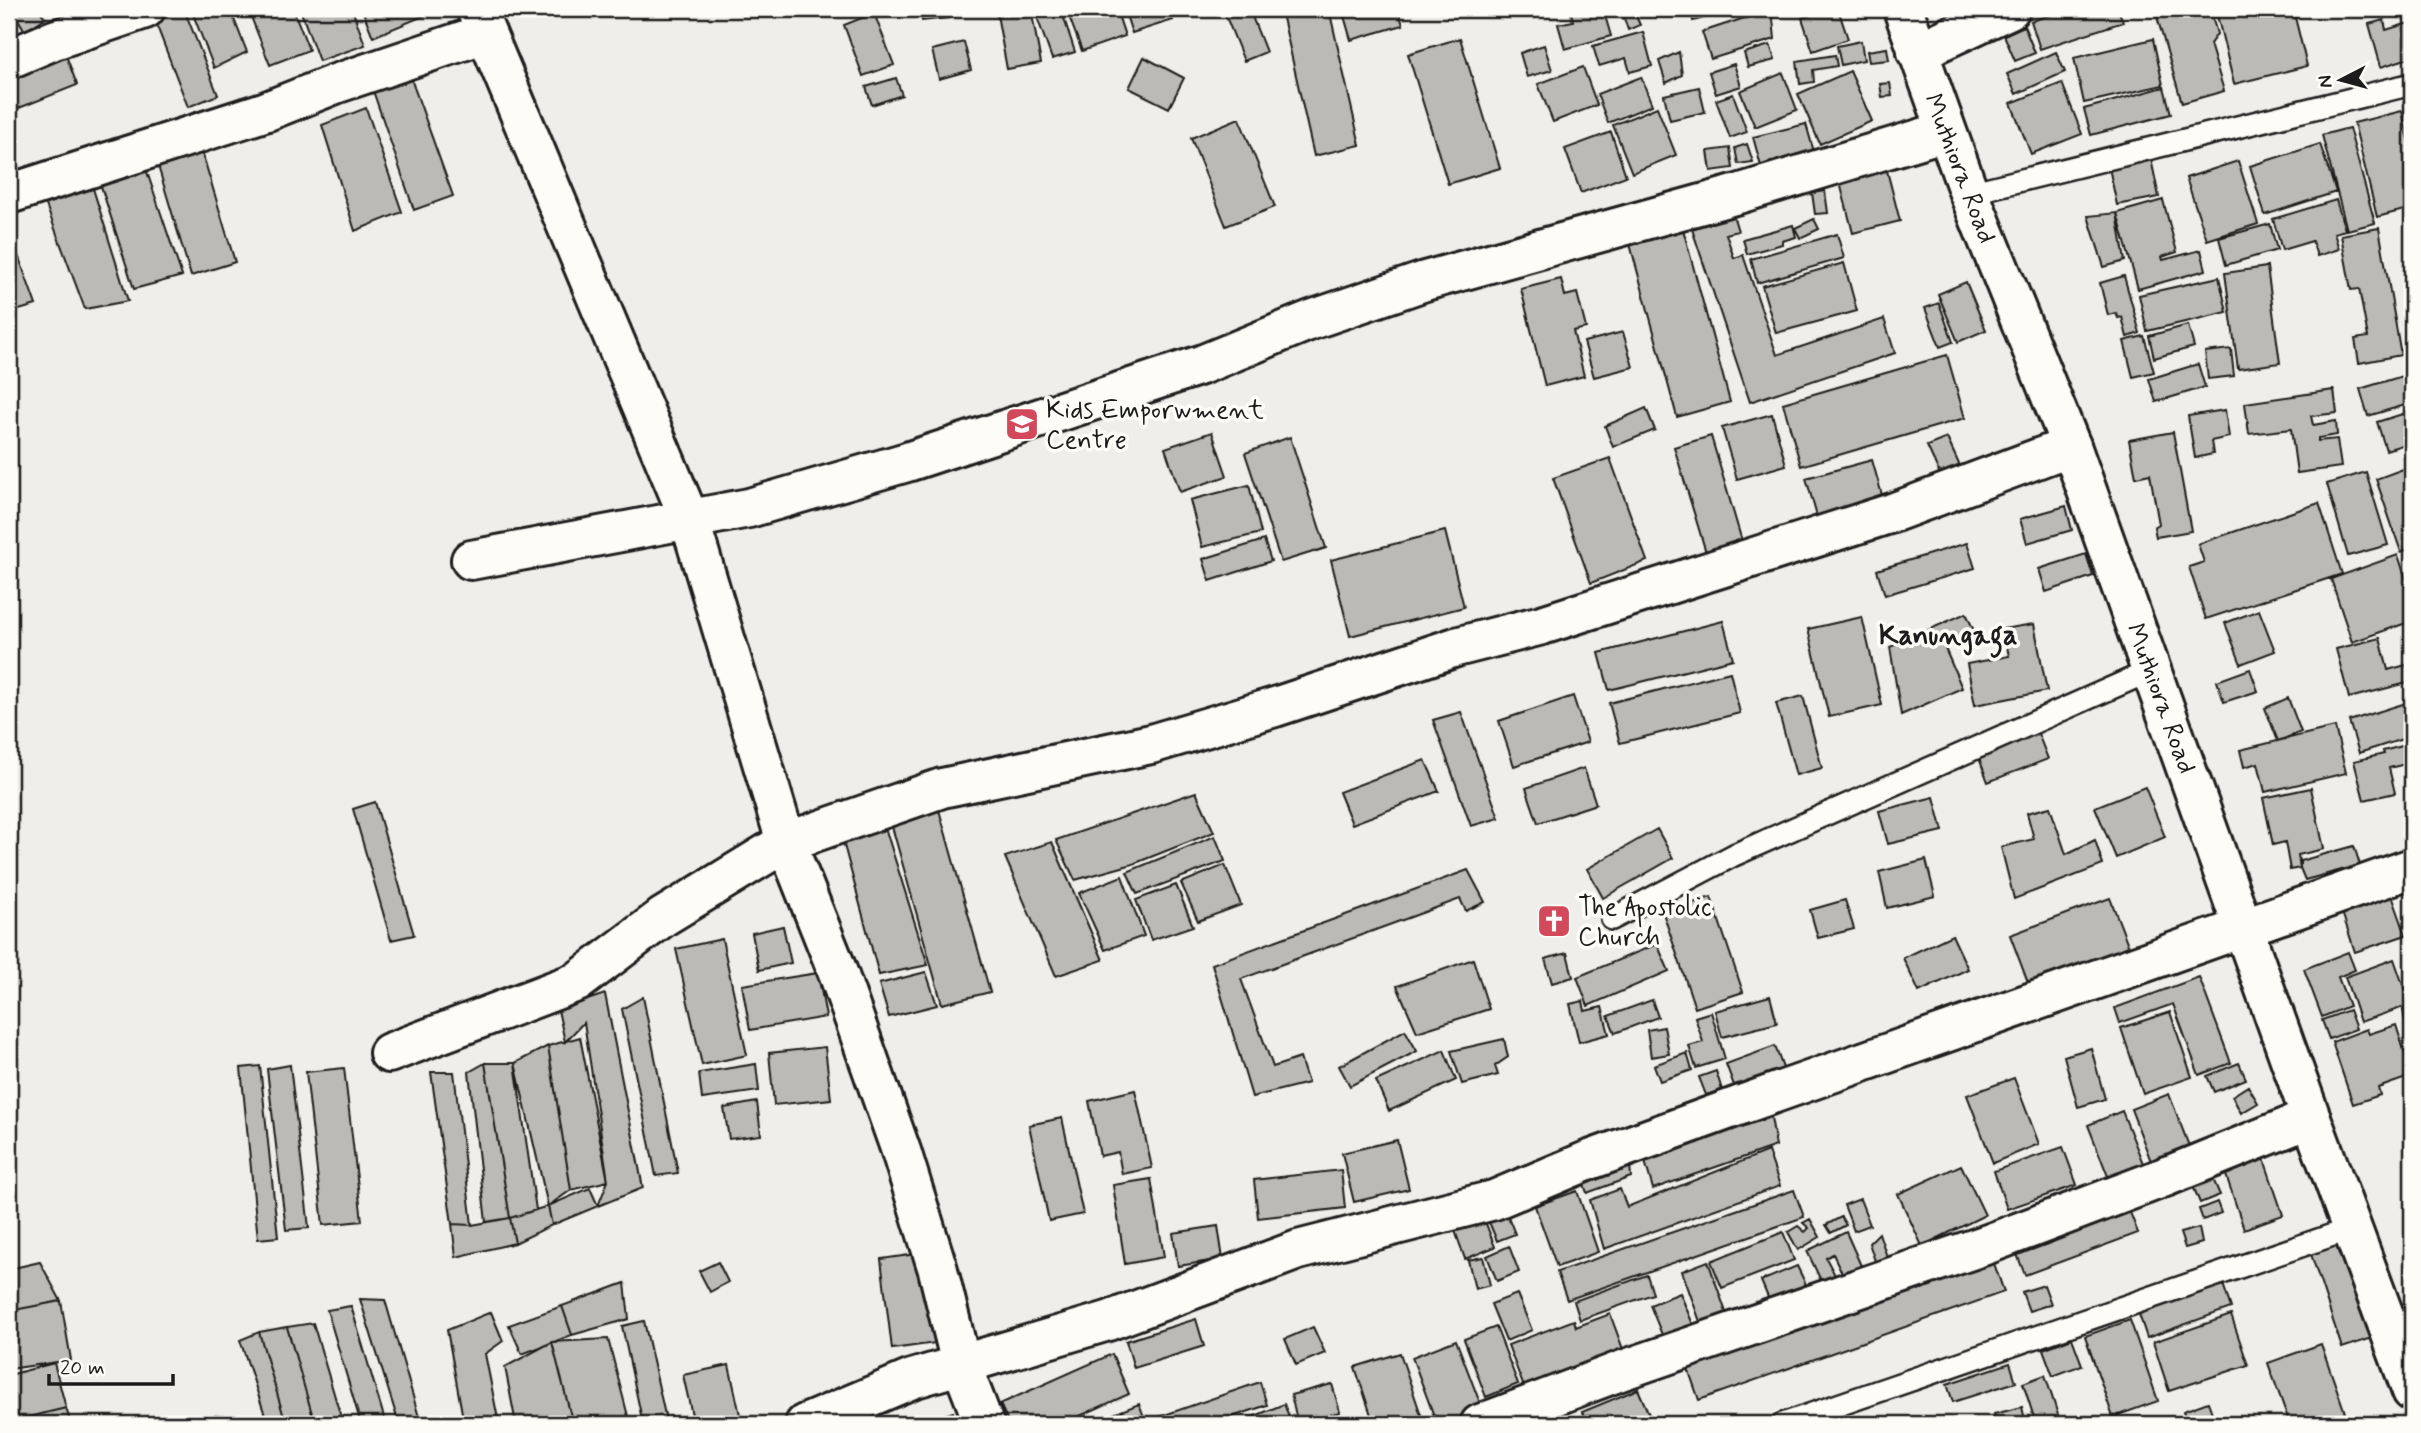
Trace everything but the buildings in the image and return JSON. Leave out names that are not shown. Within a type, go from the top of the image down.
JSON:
[{"type":"street","points":[[9,60],[54,40],[145,9]]},
{"type":"street","name":"Muthiora Road","points":[[1903,9],[1969,193],[2071,446],[2311,1118],[2412,1391]]},
{"type":"street","points":[[1917,52],[2010,9]]},
{"type":"street","points":[[9,194],[267,111],[481,21],[689,518],[786,842],[836,970],[901,1152],[938,1270],[961,1364],[984,1424]]},
{"type":"street","points":[[471,560],[749,508],[907,461],[1201,366],[1311,320],[1425,281],[1738,194],[1946,131]]},
{"type":"street","points":[[388,1054],[577,982],[663,917],[786,842],[942,788],[1151,744],[1275,707],[1456,647],[1542,625],[1892,513],[2071,446]]},
{"type":"street","points":[[805,1424],[912,1379],[1108,1321],[1298,1250],[1494,1200],[1587,1161],[1741,1105],[2412,867]]},
{"type":"street","points":[[1480,1424],[1623,1370],[1988,1244],[2311,1118]]},
{"type":"lane","points":[[1969,193],[2412,84]]},
{"type":"lane","points":[[1612,919],[1734,855],[2152,670]]},
{"type":"lane","points":[[1783,1424],[2353,1228]]},
{"type":"place","name":"Kids Emporwment Centre","points":[[1022,424]]},
{"type":"place","name":"The Apostolic Church","points":[[1554,921]]},
{"type":"district","name":"Kanungaga","points":[[1948,634]]}]
